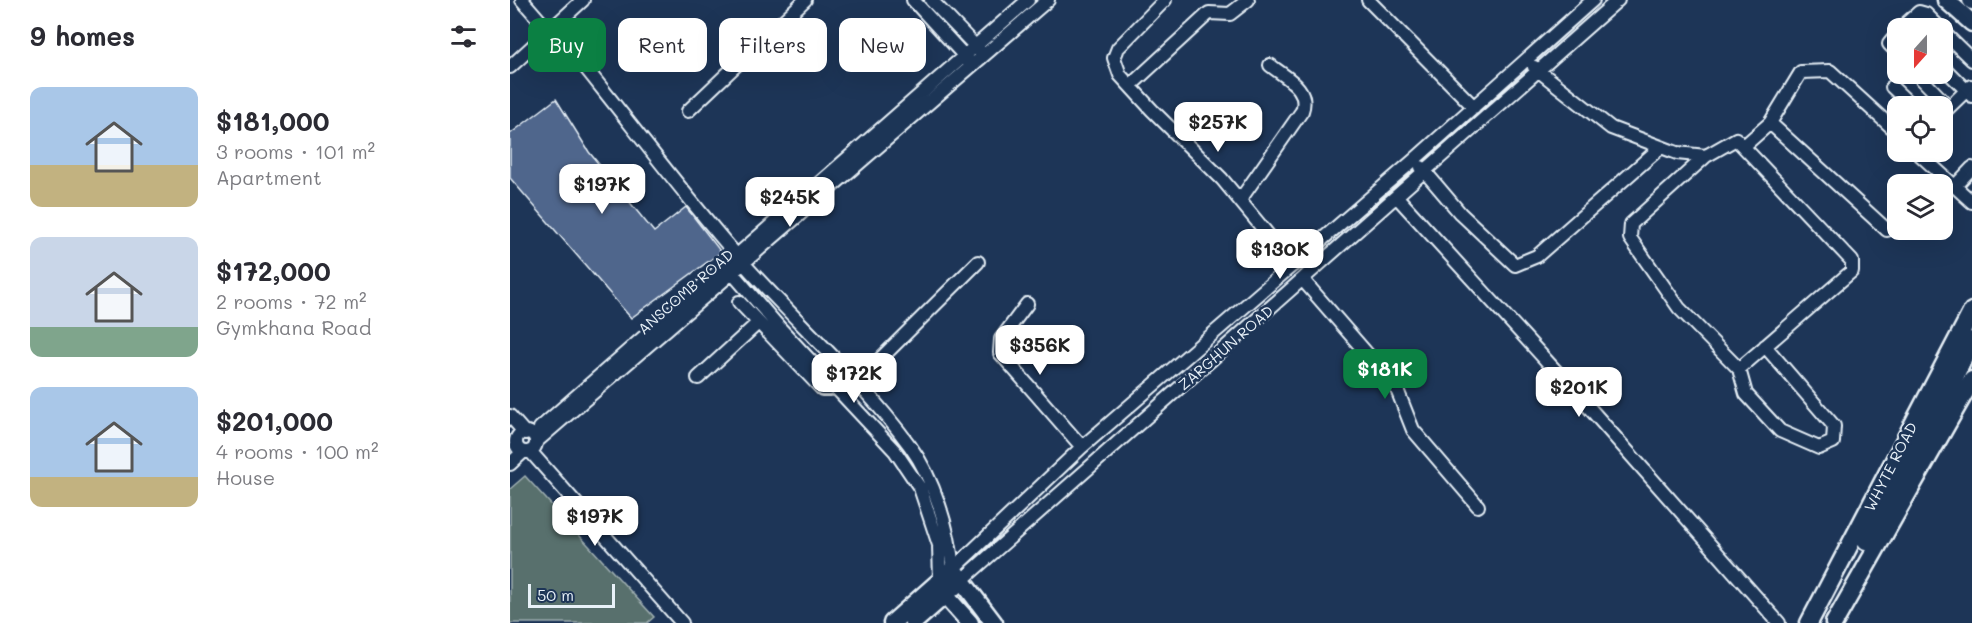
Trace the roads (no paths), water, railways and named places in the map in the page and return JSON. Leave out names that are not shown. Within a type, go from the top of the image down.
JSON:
[{"type":"main road","points":[[1946,0],[1972,23]]},
{"type":"main road","name":"WHYTE ROAD","points":[[1809,623],[1972,311]]},
{"type":"main road","points":[[1820,623],[1953,382],[1972,340]]},
{"type":"main road","name":"WHYTE ROAD","points":[[1834,623],[1972,380]]},
{"type":"main road","points":[[957,575],[994,623]]},
{"type":"main road","name":"ZARGHUN ROAD","points":[[892,623],[957,575]]},
{"type":"main road","points":[[942,588],[970,623]]},
{"type":"main road","name":"ZARGHUN ROAD","points":[[913,623],[942,588]]},
{"type":"street","points":[[522,0],[538,18]]},
{"type":"street","points":[[563,18],[583,0]]},
{"type":"street","points":[[688,111],[805,0]]},
{"type":"street","points":[[913,0],[968,60]]},
{"type":"street","points":[[931,0],[980,51]]},
{"type":"street","name":"ANSCOMB ROAD","points":[[980,51],[1028,0]]},
{"type":"street","name":"ANSCOMB ROAD","points":[[510,464],[522,443],[968,60],[1048,0]]},
{"type":"street","points":[[1165,0],[1118,48],[1114,58],[1120,75],[1240,200],[1293,265]]},
{"type":"street","points":[[1130,86],[1209,13],[1230,14],[1248,0]]},
{"type":"street","points":[[1368,0],[1474,107]]},
{"type":"street","name":"ZARGHUN ROAD","points":[[957,575],[1082,447],[1414,160],[1593,0]]},
{"type":"street","name":"ZARGHUN ROAD","points":[[957,575],[1303,280],[1618,0]]},
{"type":"street","points":[[1913,18],[1919,12],[1930,18]]},
{"type":"street","points":[[1953,40],[1972,60]]},
{"type":"street","points":[[510,67],[528,50]]},
{"type":"street","points":[[1527,60],[1611,128],[1677,153],[1706,156]]},
{"type":"street","points":[[1240,200],[1302,111],[1305,101],[1304,92],[1270,65]]},
{"type":"street","points":[[1744,146],[1770,123],[1801,72],[1830,71],[1887,123]]},
{"type":"street","points":[[589,72],[740,258],[856,383],[911,447],[950,535],[957,575]]},
{"type":"street","points":[[1953,76],[1970,91],[1953,105]]},
{"type":"street","points":[[1925,84],[1934,96]]},
{"type":"street","points":[[1892,87],[1901,96]]},
{"type":"street","points":[[1770,123],[1887,230]]},
{"type":"street","points":[[1739,369],[1765,346],[1852,271],[1852,261],[1736,139],[1706,156],[1631,224],[1629,238],[1679,308],[1739,369],[1746,394],[1780,431],[1819,448],[1833,442],[1834,426],[1765,346]]},
{"type":"street","points":[[1414,160],[1460,213],[1515,265],[1537,256],[1661,147]]},
{"type":"street","points":[[1928,162],[1972,202]]},
{"type":"street","points":[[1955,186],[1972,168]]},
{"type":"street","points":[[1397,197],[1578,394],[1779,623]]},
{"type":"street","points":[[856,383],[978,262]]},
{"type":"street","points":[[728,268],[895,451],[920,488],[939,545],[942,588]]},
{"type":"street","points":[[1303,280],[1396,387],[1413,430],[1478,506]]},
{"type":"street","points":[[740,302],[822,389],[830,389],[833,385]]},
{"type":"street","points":[[1027,304],[1001,339],[1000,353],[1082,447]]},
{"type":"street","points":[[698,378],[758,323]]},
{"type":"street","points":[[510,416],[522,443],[682,623]]}]
